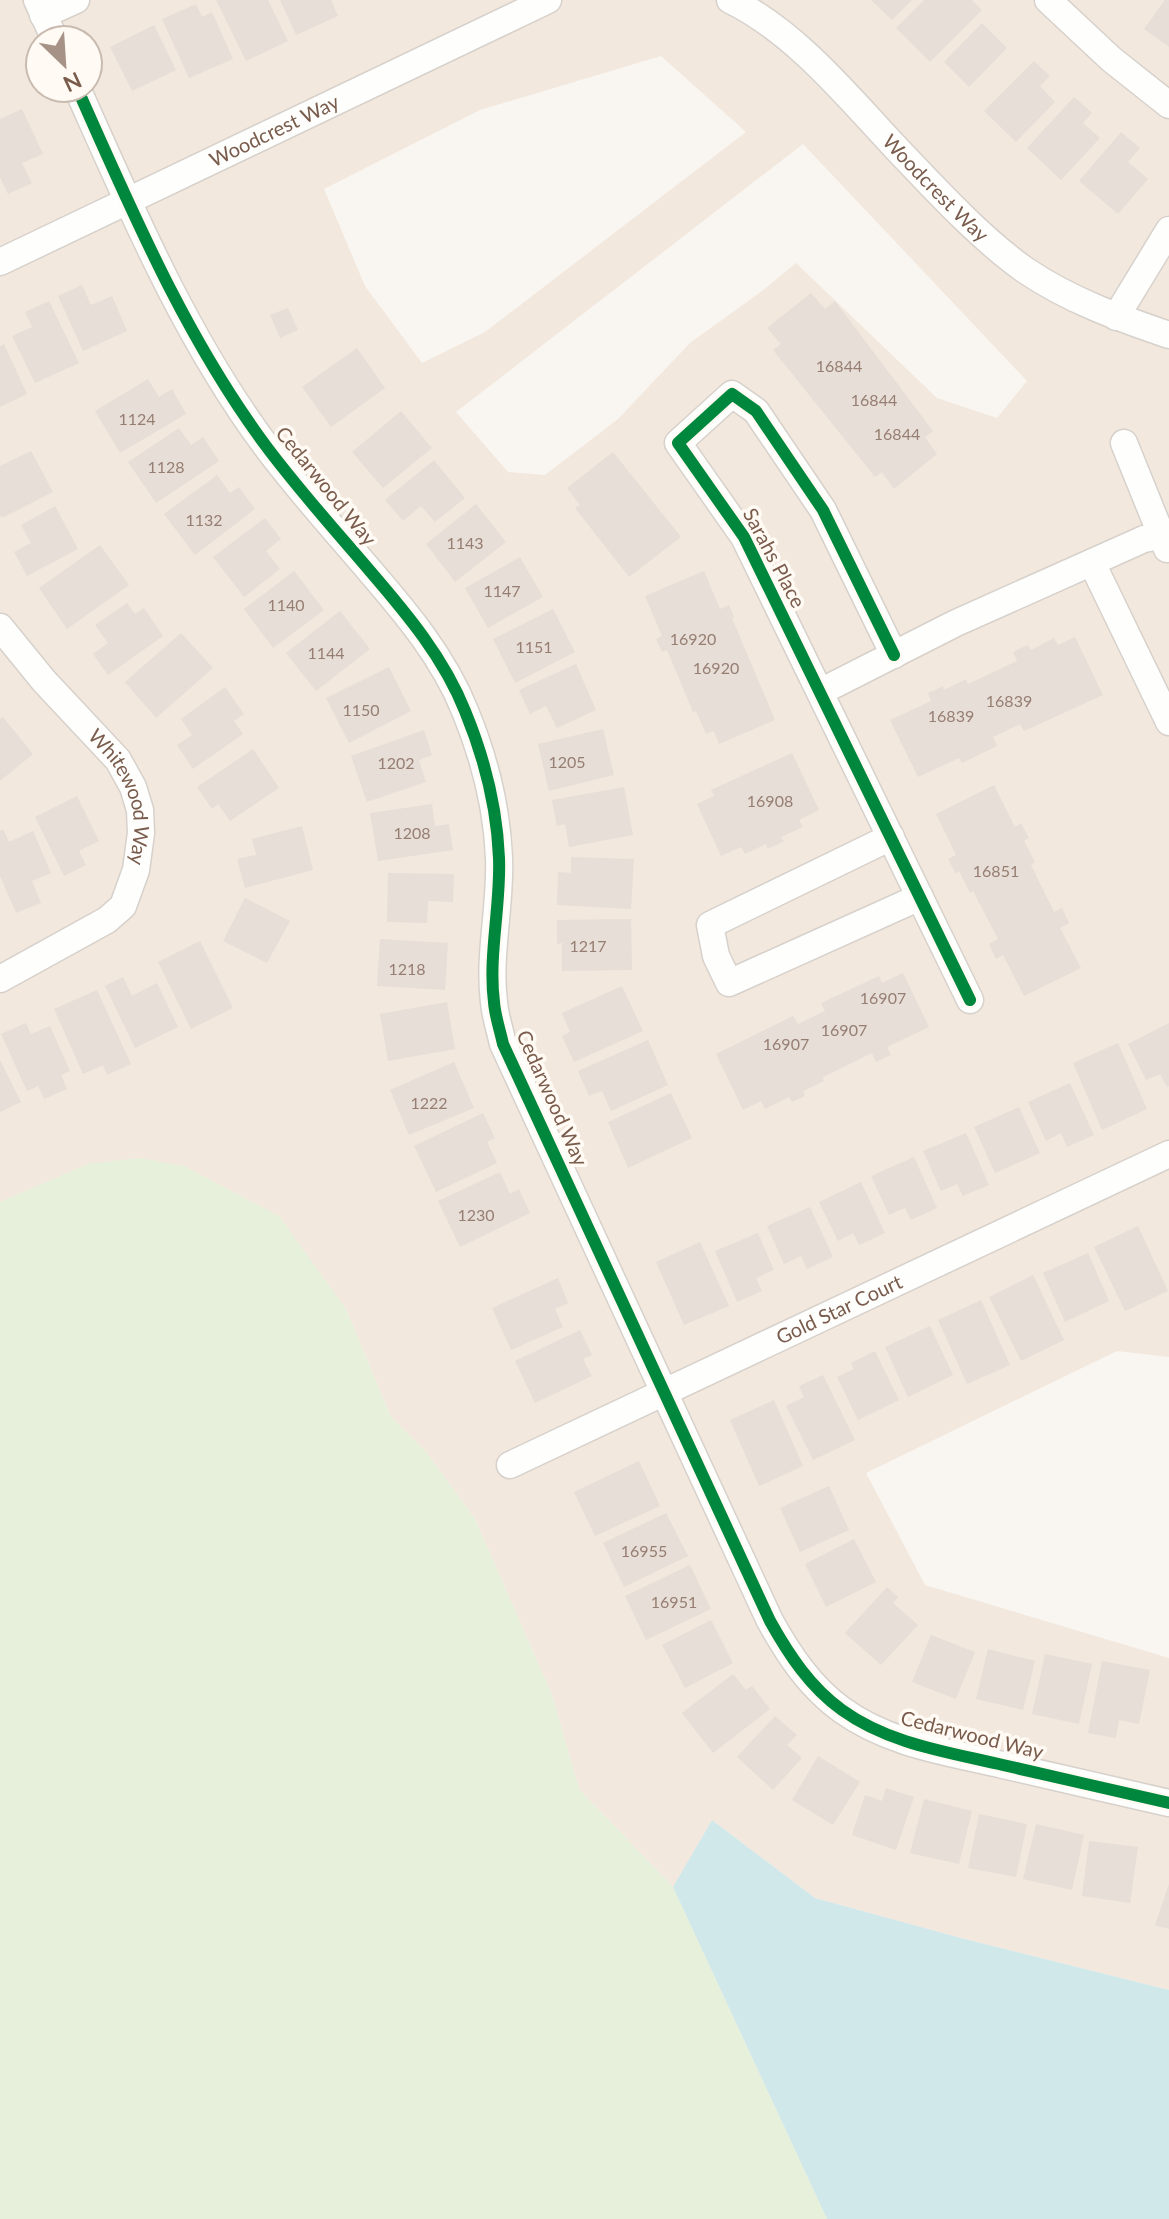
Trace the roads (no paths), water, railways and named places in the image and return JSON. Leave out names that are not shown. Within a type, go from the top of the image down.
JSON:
[{"type":"street","points":[[40,8],[76,0]]},
{"type":"street","name":"Woodcrest Way","points":[[0,262],[548,0]]},
{"type":"street","name":"Woodcrest Way","points":[[730,0],[751,10],[778,30],[838,86],[989,241],[1026,270],[1068,295],[1116,317],[1169,335]]},
{"type":"street","points":[[1048,0],[1111,59],[1169,105]]},
{"type":"street","name":"Cedarwood Way","points":[[84,104],[178,305],[222,381],[275,458],[413,621],[441,663],[464,708],[481,756],[493,805],[499,856],[499,907],[493,964],[494,1003],[503,1044],[785,1648],[821,1692],[842,1710],[891,1736],[917,1745],[1169,1803]]},
{"type":"street","points":[[1116,317],[1169,230]]},
{"type":"street","name":"Sarahs Place","points":[[894,655],[823,510],[756,411],[732,394],[678,443],[744,537],[970,1000]]},
{"type":"street","points":[[820,692],[956,623],[1144,539],[1166,540],[1124,443]]},
{"type":"street","points":[[1092,563],[1169,722]]},
{"type":"street","name":"Whitewood Way","points":[[0,627],[44,681],[118,760],[137,798],[141,833],[136,870],[123,906],[107,920],[0,979]]},
{"type":"street","points":[[891,837],[710,925],[716,956],[729,983],[920,897]]},
{"type":"street","name":"Gold Star Court","points":[[510,1465],[1169,1154]]},
{"type":"water","points":[[712,1820],[815,1898],[1169,1990],[1169,2219],[827,2219],[673,1887]]}]
